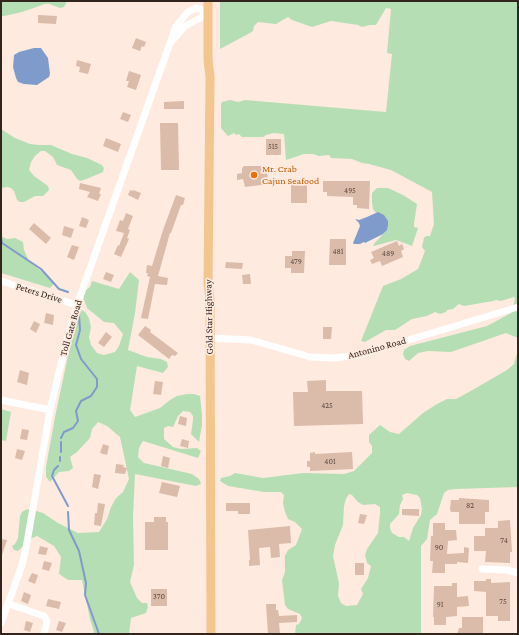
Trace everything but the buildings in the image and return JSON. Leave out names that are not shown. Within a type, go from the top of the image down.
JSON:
[{"type":"main road","name":"Gold Star Highway","points":[[208,1],[208,52],[210,77],[208,283],[210,299],[211,634]]},
{"type":"street","name":"Toll Gate Road","points":[[1,623],[26,548],[50,410],[64,350],[77,305],[172,41],[176,26],[188,12],[196,8],[200,8],[208,14],[186,26],[172,41]]},
{"type":"street","name":"Peters Drive","points":[[1,281],[77,305]]},
{"type":"street","name":"Antonino Road","points":[[210,338],[251,340],[310,357],[334,358],[359,355],[518,307]]},
{"type":"street","points":[[1,400],[50,410]]},
{"type":"street","points":[[482,569],[507,570],[518,573]]},
{"type":"street","points":[[8,604],[44,616],[48,621],[44,634]]},
{"type":"green space","points":[[1,1],[67,1],[64,7],[60,8],[45,4],[22,12],[1,16]]},
{"type":"green space","points":[[220,1],[518,1],[518,338],[506,333],[451,352],[428,351],[418,353],[409,361],[405,359],[403,354],[404,350],[410,346],[487,326],[511,313],[515,299],[514,297],[501,301],[496,300],[464,306],[459,304],[446,312],[440,314],[435,312],[427,316],[412,319],[395,330],[386,330],[365,342],[361,341],[383,286],[401,279],[418,269],[425,251],[422,247],[424,238],[426,236],[430,236],[434,224],[432,192],[391,170],[352,159],[331,158],[329,155],[319,156],[304,154],[286,160],[284,134],[274,133],[263,137],[242,137],[239,134],[236,135],[234,133],[228,136],[221,128],[221,104],[222,102],[230,100],[238,102],[245,100],[386,112],[392,54],[387,53],[391,9],[386,8],[376,25],[362,27],[358,25],[331,21],[312,27],[292,20],[288,17],[276,24],[258,22],[254,26],[253,31],[220,49]]},
{"type":"green space","points":[[1,129],[15,138],[30,144],[51,145],[72,154],[87,158],[102,165],[104,168],[103,172],[80,181],[71,170],[57,165],[53,157],[45,151],[41,151],[31,162],[29,170],[34,176],[48,186],[49,190],[43,196],[35,196],[24,202],[20,202],[17,200],[14,191],[11,188],[1,188]]},
{"type":"green space","points":[[377,188],[388,188],[417,204],[414,227],[418,228],[412,246],[396,240],[373,245],[385,232],[387,220],[383,215],[375,212],[373,209],[372,193]]},
{"type":"green space","points":[[1,236],[7,239],[15,238],[23,242],[24,250],[29,261],[53,281],[53,285],[50,288],[1,273]]},
{"type":"green space","points":[[130,272],[139,280],[128,350],[147,357],[161,359],[167,362],[168,367],[163,373],[137,366],[130,410],[135,417],[160,408],[177,396],[194,394],[200,396],[202,415],[199,442],[191,434],[193,416],[190,412],[183,411],[178,416],[173,427],[168,426],[164,428],[164,439],[173,447],[181,449],[197,448],[201,451],[198,458],[143,441],[139,448],[138,457],[144,463],[192,474],[199,479],[201,484],[196,486],[135,474],[133,517],[134,565],[130,582],[137,598],[142,603],[147,603],[148,607],[146,613],[131,618],[129,634],[93,634],[94,632],[82,580],[68,580],[59,574],[61,557],[54,546],[37,536],[30,539],[18,551],[14,550],[12,546],[18,538],[20,516],[22,512],[29,509],[43,513],[58,523],[78,533],[99,532],[107,519],[116,498],[123,492],[129,479],[120,437],[107,426],[98,422],[92,429],[90,438],[70,457],[73,468],[69,471],[59,472],[50,482],[46,477],[46,467],[76,318],[82,310],[89,318],[91,327],[89,337],[91,345],[97,353],[104,355],[115,352],[119,346],[123,334],[114,323],[104,322],[87,308],[83,297],[86,290],[90,287],[92,281],[119,289]]},
{"type":"green space","points":[[518,350],[518,487],[456,489],[448,490],[444,493],[437,514],[430,520],[427,539],[421,546],[421,634],[295,634],[296,625],[299,624],[302,618],[300,614],[288,609],[285,605],[282,580],[285,572],[285,556],[288,550],[296,545],[302,529],[295,522],[288,519],[283,503],[284,495],[281,492],[264,492],[228,486],[220,481],[221,478],[235,473],[263,478],[303,473],[344,474],[354,471],[372,453],[369,435],[380,425],[390,432],[399,434],[423,413],[437,404],[447,399],[456,399],[507,370],[514,364]],"holes":[[[407,493],[417,495],[420,498],[422,509],[421,515],[413,528],[409,541],[404,537],[399,537],[392,533],[390,528],[390,524],[399,514],[400,505],[403,499],[402,495]],[[349,494],[363,505],[375,504],[380,507],[380,513],[378,533],[367,549],[365,555],[367,563],[371,566],[368,578],[361,589],[363,594],[357,605],[346,606],[341,603],[338,596],[339,583],[333,556],[335,545],[343,525],[344,506]]]},
{"type":"green space","points":[[1,409],[11,412],[6,441],[1,440]]},
{"type":"water","points":[[34,48],[41,48],[48,58],[49,77],[37,85],[18,82],[13,67],[14,55]]},
{"type":"water","points":[[378,212],[384,215],[388,221],[387,230],[383,234],[365,243],[354,244],[353,243],[360,226],[355,219],[359,220]]},
{"type":"waterway","points":[[1,238],[2,243],[41,269],[59,289],[68,292]]},
{"type":"waterway","points":[[61,438],[64,432],[73,428],[78,421],[76,411],[81,401],[91,396],[97,387],[97,379],[81,359],[76,345],[80,330],[79,314]]},
{"type":"waterway","points":[[61,442],[61,452]]},
{"type":"waterway","points":[[58,466],[54,470],[52,476],[68,506]]},
{"type":"waterway","points":[[68,512],[69,530],[79,551],[86,583],[85,595],[99,634]]},
{"type":"place","name":"Mr. Crab Cajun Seafood","points":[[254,175]]}]
